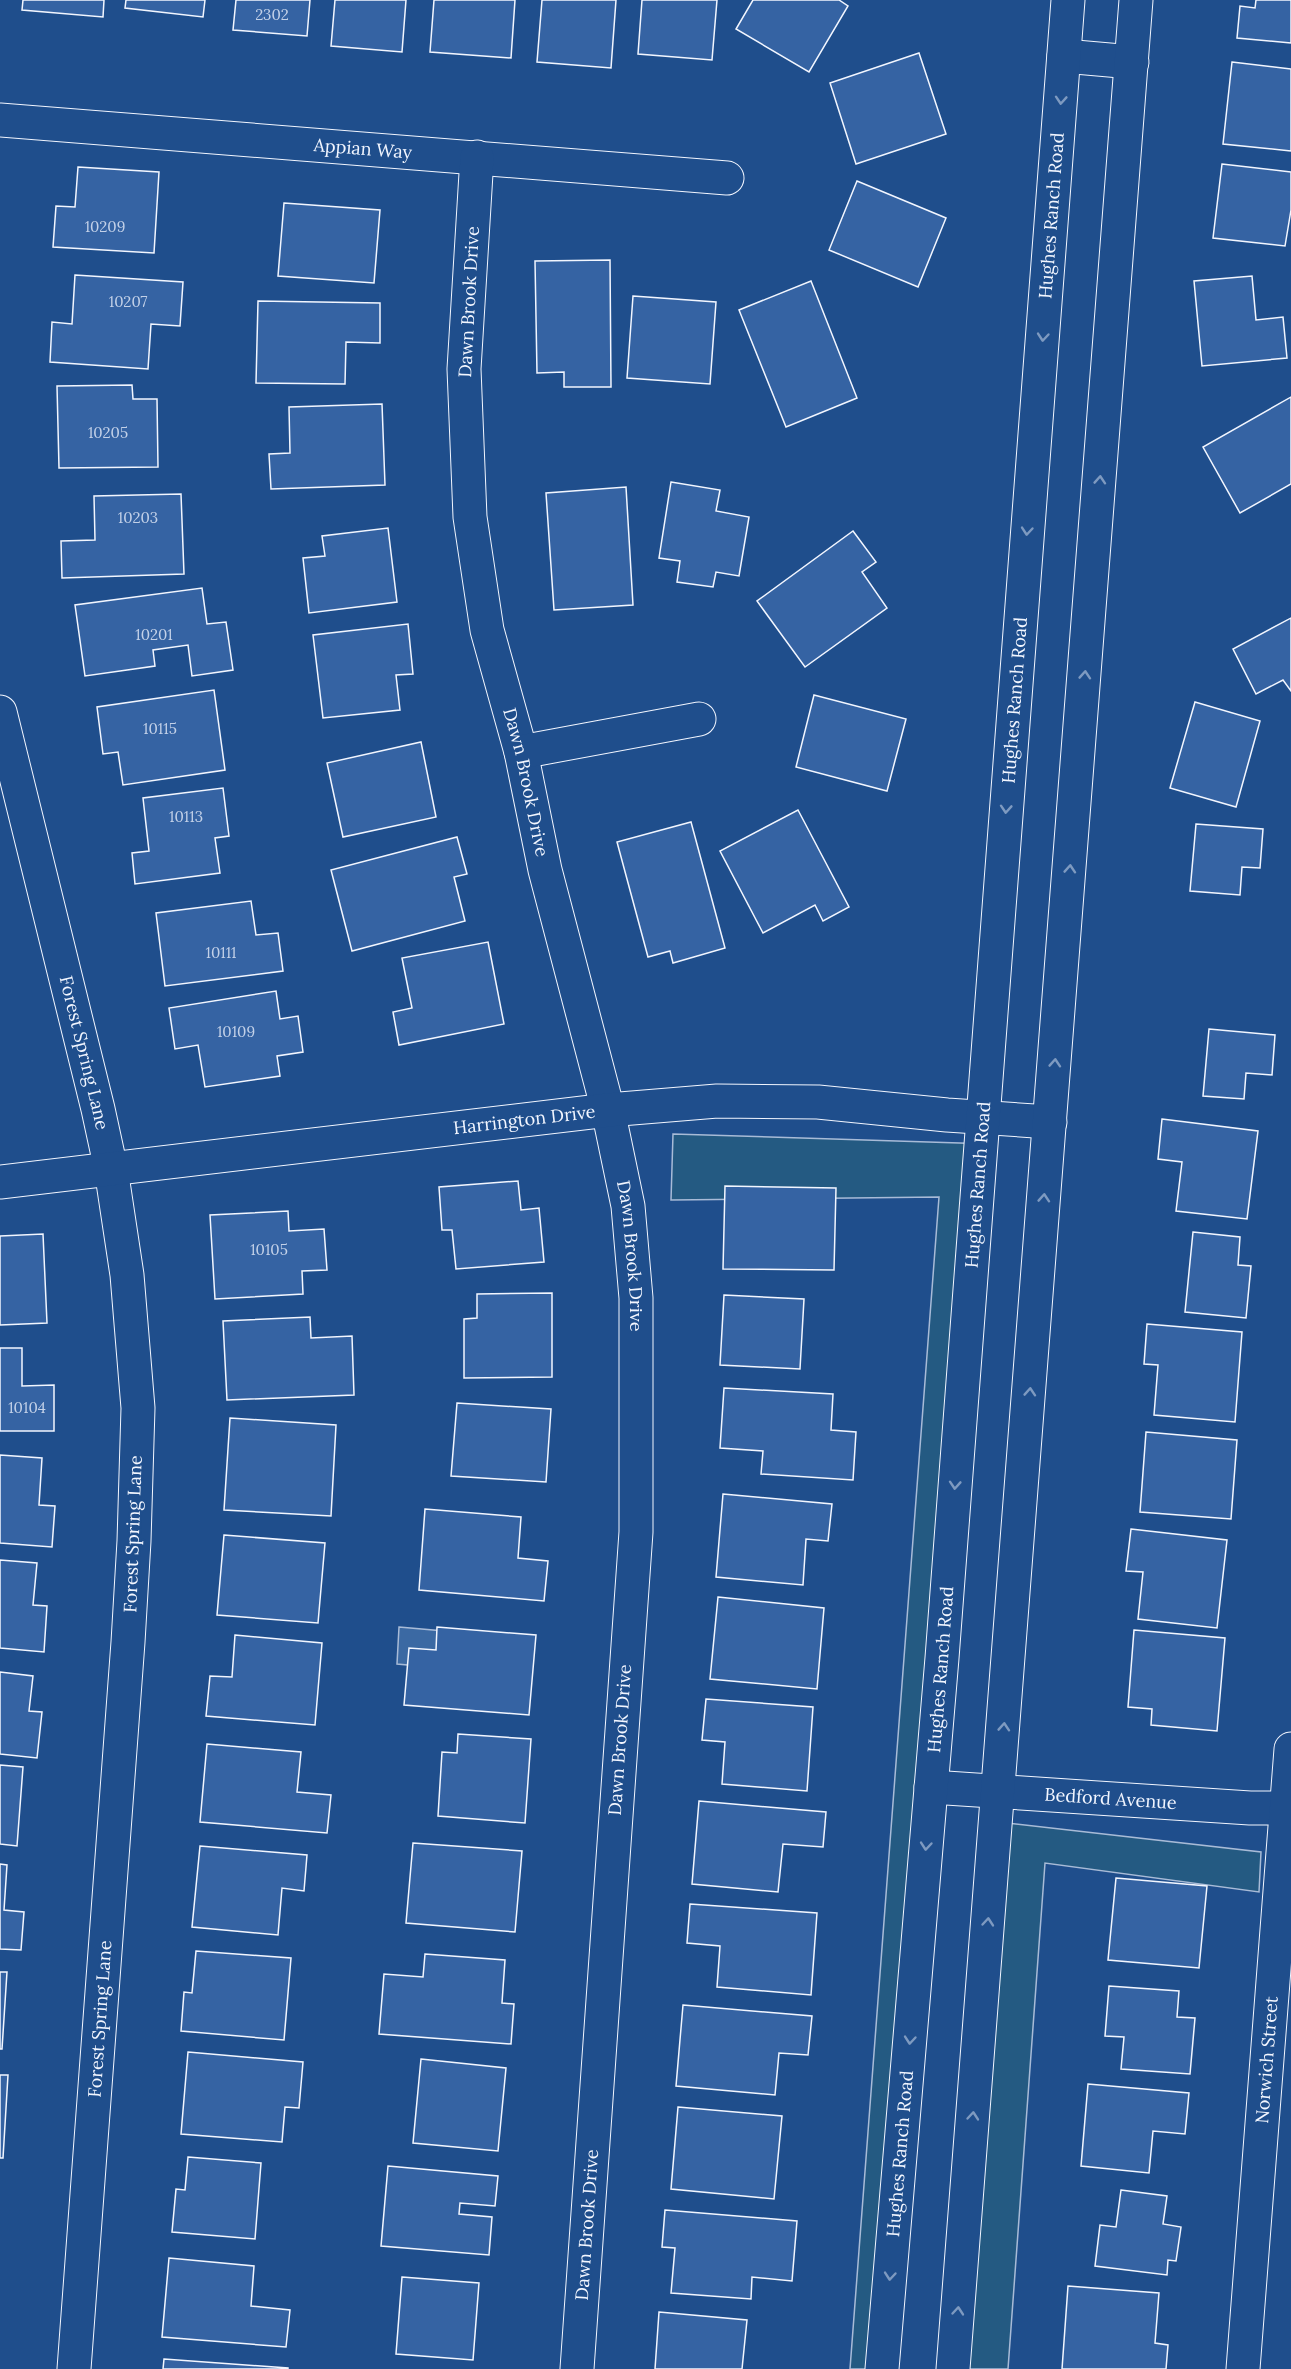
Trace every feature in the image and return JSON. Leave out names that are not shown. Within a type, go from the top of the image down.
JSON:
[{"type":"street","name":"Hughes Ranch Road","points":[[882,2369],[931,1787],[1068,0]]},
{"type":"street","points":[[953,2369],[1136,0]]},
{"type":"street","points":[[1064,56],[1132,62]]},
{"type":"street","name":"Appian Way","points":[[0,120],[727,178]]},
{"type":"street","name":"Dawn Brook Drive","points":[[477,158],[464,369],[470,517],[487,630],[521,752],[545,870],[608,1110],[628,1206],[636,1298],[636,1532],[577,2369]]},
{"type":"street","name":"Forest Spring Lane","points":[[0,712],[111,1169],[127,1275],[138,1408],[134,1540],[74,2369]]},
{"type":"street","points":[[521,752],[699,719]]},
{"type":"street","name":"Harrington Drive","points":[[0,1182],[608,1110],[717,1101],[818,1102],[947,1115],[1050,1122]]},
{"type":"street","name":"Norwich Street","points":[[1243,2369],[1289,1808],[1291,1749]]},
{"type":"street","name":"Bedford Avenue","points":[[931,1787],[1250,1808],[1289,1808]]},
{"type":"shaded area","points":[[673,1134],[991,1144],[895,2369],[850,2369],[939,1197],[671,1200]]},
{"type":"shaded area","points":[[399,1627],[444,1631],[440,1668],[397,1664]]},
{"type":"shaded area","points":[[999,1822],[1261,1852],[1259,1892],[1045,1863],[1008,2369],[953,2369]]},
{"type":"building","points":[[23,0],[104,0],[103,17],[22,10]]},
{"type":"building","points":[[126,0],[205,0],[203,17],[125,8]]},
{"type":"building","points":[[236,0],[310,0],[307,36],[233,30]]},
{"type":"building","points":[[335,0],[406,0],[402,52],[331,46]]},
{"type":"building","points":[[434,0],[515,0],[511,58],[430,52]]},
{"type":"building","points":[[542,0],[616,0],[611,68],[537,62]]},
{"type":"building","points":[[642,0],[717,0],[712,60],[638,54]]},
{"type":"building","points":[[753,0],[839,0],[848,6],[809,72],[736,29]]},
{"type":"building","points":[[1256,0],[1291,0],[1291,43],[1237,38],[1240,6],[1255,8]]},
{"type":"building","points":[[919,53],[946,134],[856,164],[830,83]]},
{"type":"building","points":[[1232,62],[1291,69],[1291,151],[1223,144]]},
{"type":"building","points":[[1222,164],[1291,172],[1291,210],[1285,246],[1213,238]]},
{"type":"building","points":[[78,167],[159,172],[154,253],[53,247],[56,206],[75,207]]},
{"type":"building","points":[[857,181],[946,218],[918,287],[829,250]]},
{"type":"building","points":[[284,203],[380,210],[374,283],[278,276]]},
{"type":"building","points":[[610,260],[611,387],[564,387],[564,372],[537,373],[535,261]]},
{"type":"building","points":[[75,275],[183,282],[180,326],[151,324],[148,369],[50,362],[52,322],[72,324]]},
{"type":"building","points":[[1252,276],[1256,320],[1283,317],[1287,358],[1202,366],[1194,281]]},
{"type":"building","points":[[811,281],[857,398],[786,427],[739,310]]},
{"type":"building","points":[[633,296],[716,302],[710,384],[627,378]]},
{"type":"building","points":[[258,301],[380,303],[380,343],[346,342],[345,384],[256,383]]},
{"type":"building","points":[[132,385],[133,399],[157,399],[158,467],[59,468],[57,386]]},
{"type":"building","points":[[1291,397],[1291,484],[1240,513],[1203,447]]},
{"type":"building","points":[[382,404],[385,485],[271,489],[269,454],[290,453],[289,407]]},
{"type":"building","points":[[671,482],[720,490],[716,511],[749,517],[739,576],[716,572],[713,587],[677,582],[680,561],[659,558]]},
{"type":"building","points":[[626,487],[633,605],[554,610],[546,493]]},
{"type":"building","points":[[181,494],[184,574],[62,578],[61,541],[95,540],[94,496]]},
{"type":"building","points":[[388,528],[397,602],[309,613],[303,558],[325,556],[322,536]]},
{"type":"building","points":[[853,531],[876,562],[862,572],[887,608],[805,667],[757,601]]},
{"type":"building","points":[[202,588],[207,624],[226,622],[233,670],[192,676],[188,645],[153,650],[155,666],[85,676],[75,605]]},
{"type":"building","points":[[1291,618],[1291,691],[1283,680],[1256,694],[1233,649]]},
{"type":"building","points":[[408,624],[413,674],[396,675],[400,710],[323,718],[313,635]]},
{"type":"building","points":[[214,690],[225,770],[123,785],[118,752],[103,754],[97,707]]},
{"type":"building","points":[[814,695],[906,719],[887,791],[796,767]]},
{"type":"building","points":[[1195,702],[1260,721],[1236,807],[1170,788]]},
{"type":"building","points":[[421,742],[436,817],[343,837],[327,763]]},
{"type":"building","points":[[223,788],[229,836],[215,838],[220,873],[135,884],[132,853],[149,851],[143,798]]},
{"type":"building","points":[[798,810],[849,907],[823,921],[815,905],[763,933],[720,851]]},
{"type":"building","points":[[691,822],[725,948],[673,963],[670,951],[648,957],[617,842]]},
{"type":"building","points":[[1196,824],[1263,829],[1260,868],[1242,867],[1240,895],[1190,891]]},
{"type":"building","points":[[457,837],[467,874],[454,877],[465,921],[352,951],[331,870]]},
{"type":"building","points":[[251,901],[256,935],[278,933],[283,971],[165,986],[156,913]]},
{"type":"building","points":[[488,942],[504,1024],[399,1045],[393,1012],[412,1008],[402,958]]},
{"type":"building","points":[[276,991],[280,1019],[298,1016],[303,1052],[277,1056],[280,1076],[205,1087],[198,1045],[175,1049],[169,1008]]},
{"type":"building","points":[[1209,1029],[1275,1035],[1272,1075],[1246,1073],[1244,1099],[1203,1096]]},
{"type":"building","points":[[1162,1119],[1258,1131],[1247,1219],[1176,1211],[1182,1162],[1158,1159]]},
{"type":"building","points":[[518,1181],[521,1210],[539,1208],[544,1262],[456,1269],[452,1230],[442,1230],[439,1187]]},
{"type":"building","points":[[725,1186],[836,1188],[834,1270],[723,1269]]},
{"type":"building","points":[[288,1211],[289,1231],[324,1229],[327,1270],[302,1271],[303,1294],[215,1299],[210,1215]]},
{"type":"building","points":[[1193,1232],[1240,1237],[1238,1265],[1251,1266],[1246,1318],[1185,1312]]},
{"type":"building","points":[[43,1234],[47,1323],[0,1325],[0,1236]]},
{"type":"building","points":[[552,1293],[552,1377],[464,1378],[464,1319],[477,1318],[477,1294]]},
{"type":"building","points":[[724,1295],[804,1299],[800,1369],[720,1365]]},
{"type":"building","points":[[310,1317],[311,1338],[352,1336],[354,1395],[227,1400],[223,1321]]},
{"type":"building","points":[[1147,1324],[1242,1332],[1235,1422],[1154,1415],[1158,1365],[1144,1364]]},
{"type":"building","points":[[0,1348],[22,1348],[22,1386],[54,1385],[54,1431],[0,1431]]},
{"type":"building","points":[[724,1388],[833,1394],[831,1430],[856,1432],[853,1480],[761,1474],[763,1451],[720,1448]]},
{"type":"building","points":[[457,1403],[551,1409],[546,1482],[451,1476]]},
{"type":"building","points":[[230,1418],[336,1425],[331,1516],[224,1510]]},
{"type":"building","points":[[1146,1432],[1237,1440],[1231,1519],[1140,1512]]},
{"type":"building","points":[[0,1455],[42,1458],[39,1505],[55,1506],[52,1547],[0,1543]]},
{"type":"building","points":[[723,1494],[832,1504],[828,1541],[806,1539],[803,1585],[716,1577]]},
{"type":"building","points":[[425,1509],[521,1517],[518,1558],[548,1561],[544,1601],[419,1590]]},
{"type":"building","points":[[1131,1529],[1227,1540],[1217,1628],[1138,1619],[1143,1572],[1126,1571]]},
{"type":"building","points":[[224,1535],[325,1543],[318,1623],[217,1615]]},
{"type":"building","points":[[0,1560],[37,1563],[33,1605],[47,1606],[44,1652],[0,1648]]},
{"type":"building","points":[[718,1597],[824,1608],[817,1689],[710,1679]]},
{"type":"building","points":[[437,1627],[536,1635],[529,1715],[404,1705],[409,1648],[436,1650]]},
{"type":"building","points":[[1134,1630],[1225,1638],[1217,1731],[1151,1725],[1152,1709],[1128,1707]]},
{"type":"building","points":[[235,1635],[322,1643],[315,1725],[206,1716],[210,1676],[232,1677]]},
{"type":"building","points":[[0,1672],[33,1676],[29,1711],[42,1712],[37,1758],[0,1754]]},
{"type":"building","points":[[706,1699],[813,1707],[807,1791],[722,1784],[725,1742],[702,1740]]},
{"type":"building","points":[[458,1734],[531,1739],[525,1823],[438,1816],[442,1752],[457,1753]]},
{"type":"building","points":[[207,1744],[301,1752],[297,1792],[331,1795],[327,1833],[200,1822]]},
{"type":"building","points":[[0,1765],[23,1767],[17,1846],[0,1844]]},
{"type":"building","points":[[699,1801],[826,1812],[823,1847],[783,1844],[778,1892],[692,1884]]},
{"type":"building","points":[[413,1843],[522,1851],[515,1932],[406,1923]]},
{"type":"building","points":[[200,1846],[307,1855],[304,1891],[282,1888],[278,1935],[192,1927]]},
{"type":"building","points":[[0,1864],[7,1865],[4,1910],[24,1912],[21,1950],[0,1949]]},
{"type":"building","points":[[1116,1878],[1207,1886],[1199,1968],[1108,1960]]},
{"type":"building","points":[[690,1904],[817,1913],[811,1995],[717,1987],[720,1946],[687,1943]]},
{"type":"building","points":[[196,1951],[291,1958],[284,2040],[181,2031],[184,1992],[192,1993]]},
{"type":"building","points":[[425,1954],[505,1960],[502,2003],[514,2004],[511,2044],[379,2034],[384,1974],[423,1977]]},
{"type":"building","points":[[0,1972],[7,1972],[2,2049],[0,2049]]},
{"type":"building","points":[[1109,1986],[1179,1991],[1177,2017],[1195,2018],[1190,2074],[1121,2069],[1124,2037],[1105,2036]]},
{"type":"building","points":[[683,2005],[812,2016],[808,2055],[779,2053],[775,2095],[676,2086]]},
{"type":"building","points":[[188,2052],[303,2062],[299,2108],[285,2107],[282,2142],[181,2134]]},
{"type":"building","points":[[421,2059],[506,2068],[498,2151],[413,2143]]},
{"type":"building","points":[[0,2075],[8,2075],[3,2158],[0,2158]]},
{"type":"building","points":[[1088,2084],[1189,2093],[1185,2134],[1153,2131],[1149,2173],[1081,2166]]},
{"type":"building","points":[[678,2107],[782,2116],[774,2199],[671,2189]]},
{"type":"building","points":[[188,2157],[261,2163],[255,2239],[172,2232],[176,2189],[185,2190]]},
{"type":"building","points":[[388,2166],[498,2176],[495,2206],[460,2203],[459,2214],[492,2217],[489,2255],[381,2246]]},
{"type":"building","points":[[1121,2190],[1167,2196],[1163,2224],[1181,2227],[1176,2261],[1168,2260],[1167,2275],[1095,2266],[1100,2225],[1116,2227]]},
{"type":"building","points":[[665,2210],[797,2221],[792,2281],[752,2277],[751,2299],[671,2293],[675,2248],[662,2247]]},
{"type":"building","points":[[169,2258],[254,2266],[251,2306],[290,2310],[286,2347],[162,2337]]},
{"type":"building","points":[[402,2277],[479,2283],[473,2360],[396,2354]]},
{"type":"building","points":[[1068,2286],[1159,2293],[1155,2343],[1168,2345],[1166,2369],[1062,2369]]},
{"type":"building","points":[[659,2312],[747,2320],[742,2369],[655,2369]]},
{"type":"building","points":[[164,2359],[288,2368],[288,2369],[163,2369]]}]
